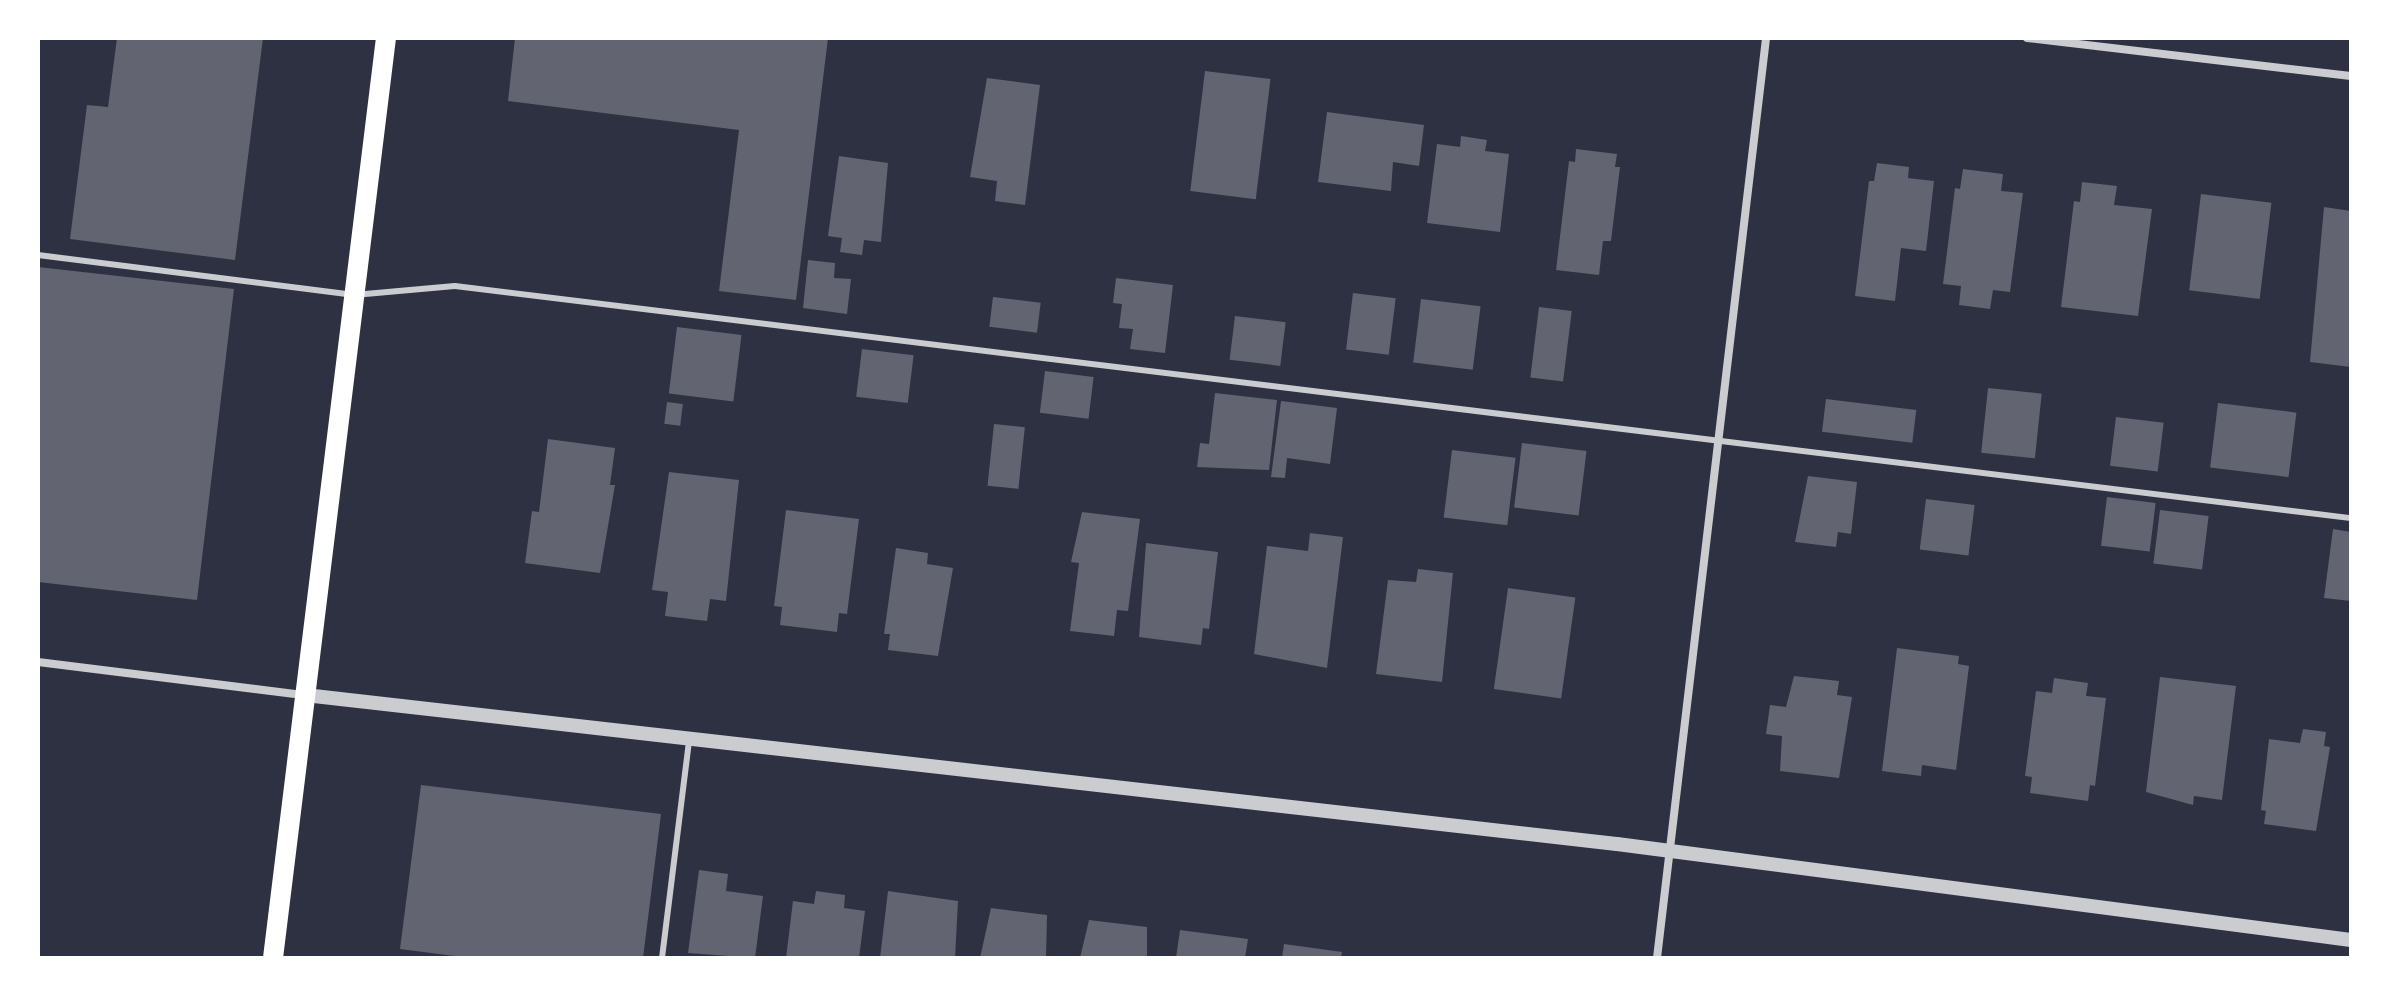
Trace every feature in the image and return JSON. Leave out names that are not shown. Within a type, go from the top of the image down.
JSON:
[{"type":"main road","points":[[273,958],[386,38]]},
{"type":"street","points":[[1657,958],[1721,441],[1766,38]]},
{"type":"street","points":[[2027,38],[2351,76]]},
{"type":"street","points":[[38,662],[1671,853],[2351,940]]},
{"type":"lane","points":[[38,255],[354,295],[455,286],[2351,518]]},
{"type":"lane","points":[[662,958],[689,740]]},
{"type":"building","points":[[117,38],[263,38],[235,260],[70,239],[87,105],[108,107]]},
{"type":"building","points":[[515,38],[828,38],[796,300],[719,291],[739,130],[508,101]]},
{"type":"building","points":[[1205,71],[1271,79],[1256,199],[1190,191]]},
{"type":"building","points":[[987,78],[1040,85],[1025,205],[995,201],[997,181],[970,177]]},
{"type":"building","points":[[1327,112],[1424,125],[1419,166],[1393,162],[1391,191],[1318,182]]},
{"type":"building","points":[[1461,136],[1487,140],[1485,151],[1509,154],[1500,232],[1427,223],[1437,144],[1460,147]]},
{"type":"building","points":[[1576,149],[1617,154],[1615,167],[1620,167],[1611,241],[1603,241],[1599,275],[1556,270],[1569,161],[1575,162]]},
{"type":"building","points":[[839,156],[888,163],[881,242],[864,240],[862,255],[840,252],[842,238],[828,236]]},
{"type":"building","points":[[1877,163],[1909,167],[1908,178],[1934,181],[1926,251],[1901,248],[1895,301],[1855,296],[1869,181],[1874,181]]},
{"type":"building","points":[[1963,169],[2003,174],[2001,191],[2023,193],[2010,292],[1993,290],[1990,309],[1959,305],[1961,286],[1943,284],[1955,188],[1960,189]]},
{"type":"building","points":[[2082,182],[2117,186],[2114,205],[2152,209],[2138,316],[2061,307],[2074,201],[2080,202]]},
{"type":"building","points":[[2201,194],[2271,203],[2260,299],[2189,290]]},
{"type":"building","points":[[2324,207],[2351,211],[2351,367],[2310,362]]},
{"type":"building","points":[[808,260],[835,263],[834,278],[851,279],[847,314],[803,308]]},
{"type":"building","points":[[38,267],[234,289],[197,600],[38,582]]},
{"type":"building","points":[[1116,278],[1173,285],[1165,353],[1130,349],[1133,329],[1119,328],[1122,304],[1113,303]]},
{"type":"building","points":[[1353,293],[1396,298],[1389,355],[1346,350]]},
{"type":"building","points":[[993,297],[1041,303],[1037,333],[989,327]]},
{"type":"building","points":[[1421,299],[1481,306],[1473,370],[1413,363]]},
{"type":"building","points":[[1539,307],[1572,311],[1563,381],[1530,377]]},
{"type":"building","points":[[1235,316],[1286,322],[1280,366],[1230,360]]},
{"type":"building","points":[[677,327],[742,335],[733,401],[669,394]]},
{"type":"building","points":[[862,349],[914,355],[908,403],[856,397]]},
{"type":"building","points":[[1045,371],[1094,377],[1089,419],[1040,413]]},
{"type":"building","points":[[1988,388],[2042,394],[2035,458],[1981,453]]},
{"type":"building","points":[[1215,393],[1277,400],[1269,470],[1197,467],[1200,443],[1209,444]]},
{"type":"building","points":[[1826,399],[1916,410],[1912,443],[1822,432]]},
{"type":"building","points":[[1281,401],[1337,408],[1330,464],[1287,458],[1285,478],[1271,477]]},
{"type":"building","points":[[667,402],[683,404],[680,426],[664,424]]},
{"type":"building","points":[[2218,403],[2296,413],[2288,477],[2210,468]]},
{"type":"building","points":[[2116,417],[2164,423],[2158,471],[2110,466]]},
{"type":"building","points":[[994,424],[1025,427],[1018,489],[988,486]]},
{"type":"building","points":[[548,439],[615,448],[610,485],[615,485],[600,573],[525,563],[532,511],[539,512]]},
{"type":"building","points":[[1522,443],[1587,451],[1579,515],[1514,508]]},
{"type":"building","points":[[1452,450],[1516,458],[1507,525],[1444,517]]},
{"type":"building","points":[[669,472],[739,480],[726,601],[710,599],[707,621],[665,616],[668,592],[652,590]]},
{"type":"building","points":[[1808,476],[1857,482],[1851,534],[1838,532],[1836,547],[1795,542]]},
{"type":"building","points":[[2107,497],[2156,503],[2150,552],[2101,546]]},
{"type":"building","points":[[1926,499],[1975,505],[1968,556],[1920,550]]},
{"type":"building","points":[[786,510],[859,519],[847,614],[839,613],[837,632],[780,625],[782,607],[774,606]]},
{"type":"building","points":[[2160,510],[2209,516],[2202,570],[2153,564]]},
{"type":"building","points":[[1082,512],[1140,519],[1128,611],[1117,610],[1114,636],[1070,631],[1079,563],[1071,562]]},
{"type":"building","points":[[2333,529],[2351,532],[2351,601],[2324,598]]},
{"type":"building","points":[[1310,533],[1343,537],[1327,668],[1254,654],[1267,546],[1308,551]]},
{"type":"building","points":[[1146,543],[1218,552],[1209,629],[1203,628],[1201,645],[1139,637]]},
{"type":"building","points":[[896,548],[928,553],[927,564],[953,568],[938,656],[888,650],[890,634],[884,634]]},
{"type":"building","points":[[1418,569],[1453,573],[1442,682],[1376,674],[1388,580],[1416,582]]},
{"type":"building","points":[[1508,588],[1575,597],[1561,698],[1494,689]]},
{"type":"building","points":[[1897,648],[1959,656],[1958,664],[1969,666],[1956,770],[1922,765],[1921,776],[1882,771]]},
{"type":"building","points":[[1794,676],[1839,681],[1837,695],[1852,697],[1839,778],[1780,771],[1782,736],[1766,734],[1770,705],[1786,707]]},
{"type":"building","points":[[2160,677],[2236,686],[2222,800],[2194,796],[2193,805],[2146,792]]},
{"type":"building","points":[[2054,678],[2088,683],[2086,696],[2106,698],[2095,786],[2090,785],[2088,801],[2030,793],[2032,777],[2025,776],[2036,691],[2052,693]]},
{"type":"building","points":[[2303,729],[2326,732],[2324,746],[2330,747],[2316,831],[2264,824],[2266,811],[2261,810],[2269,739],[2300,743]]},
{"type":"building","points":[[421,785],[661,814],[643,958],[470,958],[400,949]]},
{"type":"building","points":[[699,870],[728,874],[726,891],[763,896],[755,958],[688,953]]},
{"type":"building","points":[[816,891],[845,895],[844,908],[865,911],[859,958],[786,958],[793,901],[814,904]]},
{"type":"building","points":[[888,891],[958,901],[955,958],[880,958]]},
{"type":"building","points":[[991,908],[1047,915],[1046,958],[980,958]]},
{"type":"building","points":[[1089,920],[1147,927],[1147,958],[1080,958]]},
{"type":"building","points":[[1180,930],[1248,939],[1245,958],[1176,958]]},
{"type":"building","points":[[1284,944],[1342,952],[1341,958],[1282,958]]}]
